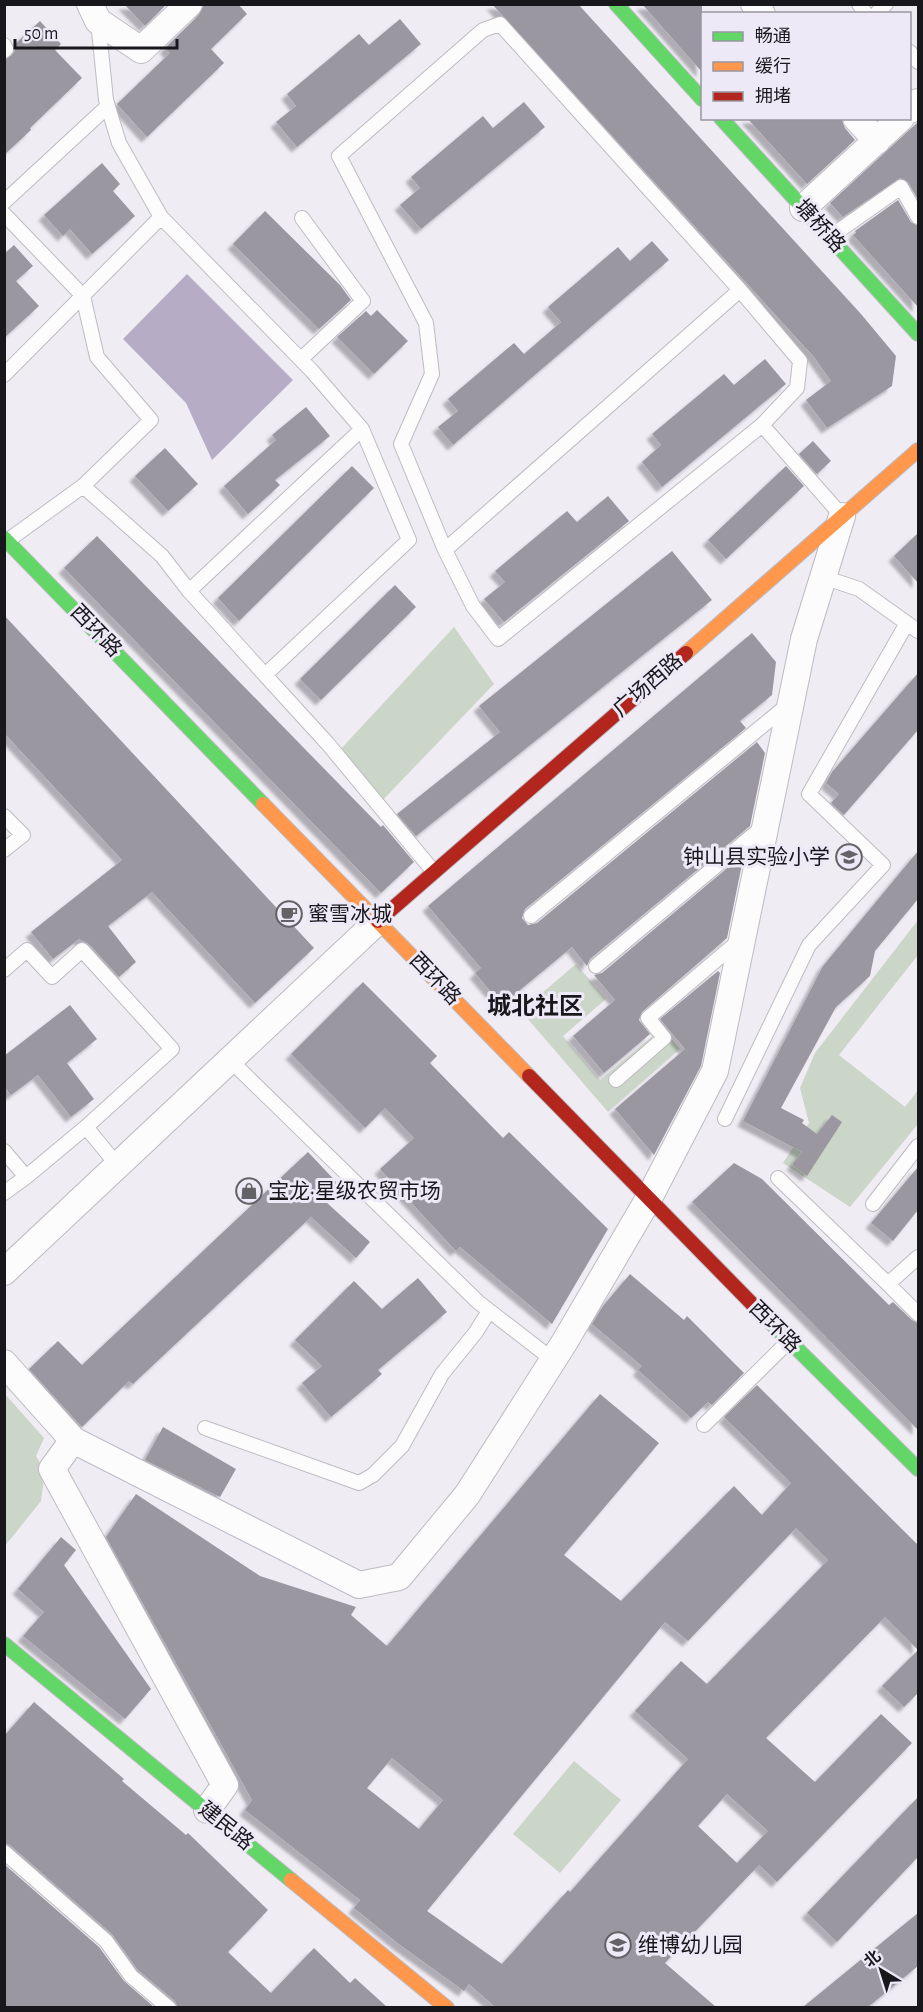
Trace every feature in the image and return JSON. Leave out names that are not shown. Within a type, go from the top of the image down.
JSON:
[{"type":"street","points":[[94,13],[141,50],[189,4]]},
{"type":"street","points":[[616,4],[701,98]]},
{"type":"street","name":"塘桥路","points":[[723,120],[918,334]]},
{"type":"street","points":[[858,120],[877,141]]},
{"type":"street","points":[[803,208],[899,120]]},
{"type":"street","name":"广场西路","points":[[378,921],[918,450]]},
{"type":"street","points":[[4,1363],[72,1440],[359,1585],[399,1576],[467,1494],[553,1360],[648,1198],[715,1071],[804,639],[842,516]]},
{"type":"street","name":"西环路","points":[[5,541],[648,1198],[918,1469]]},
{"type":"street","points":[[4,1272],[378,921]]},
{"type":"street","points":[[72,1440],[52,1469],[225,1785],[207,1810]]},
{"type":"street","name":"建民路","points":[[4,1644],[447,2007]]},
{"type":"lane","points":[[94,13],[108,106],[119,142],[161,218],[301,359],[362,429],[409,540],[265,675]]},
{"type":"lane","points":[[500,24],[740,290],[800,361],[797,388],[762,425],[498,639],[473,606],[445,550],[401,444],[432,374],[426,323],[339,156],[483,30],[500,24]]},
{"type":"lane","points":[[4,45],[6,50],[4,51]]},
{"type":"lane","points":[[4,202],[108,106]]},
{"type":"lane","points":[[830,237],[901,187],[918,217]]},
{"type":"lane","points":[[4,214],[83,296],[97,357],[152,420],[82,486],[5,541]]},
{"type":"lane","points":[[4,375],[161,218]]},
{"type":"lane","points":[[301,359],[363,301],[302,218]]},
{"type":"lane","points":[[445,550],[740,290]]},
{"type":"lane","points":[[762,425],[842,516]]},
{"type":"lane","points":[[189,591],[362,429]]},
{"type":"lane","points":[[82,486],[162,556],[189,591],[328,744],[435,872]]},
{"type":"lane","points":[[725,1119],[809,945],[883,865],[808,794],[913,627],[859,589],[823,577]]},
{"type":"lane","points":[[531,916],[791,702]]},
{"type":"lane","points":[[4,816],[23,835],[4,850]]},
{"type":"lane","points":[[596,966],[765,824]]},
{"type":"lane","points":[[616,1080],[664,1038],[648,1018],[742,939]]},
{"type":"lane","points":[[4,970],[27,950],[52,977],[82,950],[172,1049],[86,1127],[26,1177],[4,1192]]},
{"type":"lane","points":[[230,1060],[489,1311],[553,1360]]},
{"type":"lane","points":[[86,1127],[118,1166]]},
{"type":"lane","points":[[873,1204],[918,1146]]},
{"type":"lane","points":[[4,1151],[26,1177]]},
{"type":"lane","points":[[778,1178],[918,1314]]},
{"type":"lane","points":[[888,1284],[918,1257]]},
{"type":"lane","points":[[205,1428],[359,1482],[373,1475],[402,1446],[442,1374],[476,1332],[489,1311]]},
{"type":"lane","points":[[704,1425],[789,1341]]},
{"type":"lane","points":[[4,1852],[106,1941],[131,1976],[170,2007]]},
{"type":"shaded area","points":[[187,274],[293,380],[212,460],[186,403],[123,339]]},
{"type":"shaded area","points":[[454,627],[494,684],[381,802],[339,751]]},
{"type":"shaded area","points":[[918,920],[918,955],[839,1055],[905,1107],[918,1090],[918,1124],[850,1207],[783,1163],[809,1123],[800,1088],[815,1053]]},
{"type":"shaded area","points":[[576,964],[606,999],[563,1036],[600,1080],[662,1028],[680,1049],[608,1112],[521,1011]]},
{"type":"shaded area","points":[[4,1393],[44,1438],[36,1456],[45,1471],[41,1501],[5,1546]]},
{"type":"shaded area","points":[[574,1761],[621,1800],[560,1873],[513,1834]]},
{"type":"building","points":[[124,4],[167,4],[145,26]]},
{"type":"building","points":[[204,4],[238,4],[247,14],[211,49],[224,63],[147,137],[117,104],[170,53],[165,48],[199,15]]},
{"type":"building","points":[[492,4],[578,4],[861,314],[896,356],[892,386],[827,428],[806,400],[831,381],[814,357]]},
{"type":"building","points":[[642,4],[702,4],[701,71]]},
{"type":"building","points":[[400,19],[421,44],[297,147],[276,122],[296,106],[287,94],[359,34],[369,45]]},
{"type":"building","points":[[40,21],[61,44],[55,50],[82,78],[4,155],[4,60],[15,51],[14,45]]},
{"type":"building","points":[[524,102],[545,127],[421,229],[400,205],[420,188],[411,177],[483,116],[493,128]]},
{"type":"building","points":[[749,120],[842,120],[855,140],[807,184]]},
{"type":"building","points":[[918,122],[918,200],[908,182],[900,178],[843,217],[830,203]]},
{"type":"building","points":[[102,163],[120,184],[113,191],[135,216],[92,254],[70,229],[63,236],[44,215]]},
{"type":"building","points":[[898,200],[911,222],[918,226],[918,307],[853,235],[855,231]]},
{"type":"building","points":[[265,211],[340,285],[351,300],[319,329],[233,244]]},
{"type":"building","points":[[652,241],[669,260],[453,445],[438,427],[458,411],[448,399],[514,343],[524,354],[561,322],[548,307],[618,247],[630,261]]},
{"type":"building","points":[[14,245],[33,266],[16,281],[39,306],[4,338],[4,254]]},
{"type":"building","points":[[377,310],[408,341],[374,374],[337,337],[366,311],[371,316]]},
{"type":"building","points":[[765,359],[786,384],[662,487],[642,462],[661,445],[652,434],[724,374],[734,385]]},
{"type":"building","points":[[306,407],[330,436],[275,480],[280,485],[248,514],[224,486],[276,440],[272,435]]},
{"type":"building","points":[[813,441],[831,461],[817,474],[799,454]]},
{"type":"building","points":[[165,448],[198,484],[168,511],[135,476]]},
{"type":"building","points":[[352,466],[374,488],[239,621],[218,598]]},
{"type":"building","points":[[786,466],[804,486],[726,559],[708,540]]},
{"type":"building","points":[[608,496],[629,521],[504,622],[484,599],[505,582],[495,571],[567,511],[577,522]]},
{"type":"building","points":[[918,533],[918,583],[894,556]]},
{"type":"building","points":[[97,536],[381,827],[383,825],[414,862],[381,893],[64,568]]},
{"type":"building","points":[[672,551],[712,600],[416,836],[397,814],[500,732],[479,706]]},
{"type":"building","points":[[395,585],[416,607],[321,700],[300,679]]},
{"type":"building","points":[[4,615],[314,948],[255,1003],[152,892],[108,926],[136,962],[119,977],[89,944],[79,939],[53,959],[31,932],[122,860],[4,733]]},
{"type":"building","points":[[752,633],[776,662],[772,695],[740,721],[746,728],[525,909],[522,918],[528,925],[537,923],[757,742],[765,753],[750,826],[590,959],[587,966],[572,947],[502,1005],[475,973],[481,968],[428,906]]},
{"type":"building","points":[[918,673],[918,730],[844,815],[831,803],[839,794],[826,783],[832,772]]},
{"type":"building","points":[[918,851],[918,899],[875,951],[870,976],[836,1007],[781,1108],[804,1120],[802,1123],[817,1134],[832,1115],[842,1122],[807,1176],[792,1165],[802,1152],[743,1121],[823,966]]},
{"type":"building","points":[[744,854],[727,938],[642,1012],[639,1020],[650,1034],[604,1073],[573,1036],[615,1000],[594,975],[602,973]]},
{"type":"building","points":[[718,971],[720,973],[701,1066],[654,1155],[615,1109],[685,1049],[660,1019]]},
{"type":"building","points":[[363,982],[437,1056],[430,1063],[503,1138],[509,1132],[608,1229],[552,1324],[460,1247],[456,1251],[380,1169],[414,1138],[385,1108],[365,1128],[291,1054]]},
{"type":"building","points":[[70,1005],[97,1039],[67,1063],[94,1099],[71,1117],[38,1075],[11,1095],[4,1087],[4,1056]]},
{"type":"building","points":[[308,1152],[342,1188],[326,1202],[370,1242],[356,1258],[311,1217],[133,1384],[129,1381],[82,1427],[29,1369],[58,1341],[82,1365]]},
{"type":"building","points":[[734,1163],[762,1179],[889,1305],[893,1302],[918,1323],[918,1430],[692,1202]]},
{"type":"building","points":[[918,1167],[918,1210],[893,1241],[871,1223]]},
{"type":"building","points":[[630,1274],[684,1320],[687,1316],[744,1373],[712,1405],[708,1402],[691,1418],[638,1370],[642,1366],[592,1324],[603,1306]]},
{"type":"building","points":[[418,1278],[447,1312],[378,1370],[382,1374],[331,1417],[302,1383],[322,1366],[295,1340],[354,1281],[382,1309]]},
{"type":"building","points":[[757,1385],[918,1545],[918,1650],[885,1617],[766,1738],[815,1782],[881,1714],[912,1743],[777,1882],[759,1865],[665,1963],[716,2007],[495,2007],[469,1984],[464,1991],[400,1945],[354,1908],[360,1900],[245,1810],[252,1800],[106,1537],[136,1494],[260,1576],[356,1607],[351,1615],[387,1646],[600,1394],[659,1443],[564,1555],[621,1601],[734,1486],[762,1515],[791,1483],[724,1417]],"holes":[[[796,1528],[828,1560],[707,1684],[681,1661],[635,1711],[688,1759],[570,1892],[568,1890],[502,1964],[427,1911],[665,1622],[688,1641]],[[392,1758],[443,1800],[419,1829],[367,1788]],[[727,1794],[768,1831],[737,1863],[698,1826]]]},
{"type":"building","points":[[163,1427],[236,1469],[220,1497],[145,1460]]},
{"type":"building","points":[[61,1537],[76,1550],[64,1565],[151,1689],[125,1719],[23,1636],[44,1612],[18,1589]]},
{"type":"building","points":[[918,1650],[918,1693],[904,1707],[882,1686]]},
{"type":"building","points":[[34,1702],[124,1779],[122,1781],[186,1835],[188,1833],[268,1910],[228,1952],[271,1993],[314,1948],[350,1983],[355,1978],[387,2007],[178,2007],[175,2001],[138,1970],[112,1934],[10,1845],[4,1843],[4,1736]]},
{"type":"building","points":[[918,1797],[918,1857],[837,1942],[807,1913]]},
{"type":"building","points":[[4,1864],[99,1947],[124,1981],[154,2007],[4,2007]]},
{"type":"building","points":[[918,1913],[918,1966],[868,2007],[803,2007]]},
{"type":"traffic: fast","points":[[616,4],[701,98]]},
{"type":"traffic: fast","points":[[723,120],[918,334]]},
{"type":"traffic: fast","points":[[4,538],[263,804]]},
{"type":"traffic: fast","points":[[762,1314],[918,1469]]},
{"type":"traffic: fast","points":[[4,1644],[291,1880]]},
{"type":"traffic: slow","points":[[686,653],[918,450]]},
{"type":"traffic: slow","points":[[263,804],[529,1076]]},
{"type":"traffic: slow","points":[[291,1880],[447,2008]]},
{"type":"traffic: jam","points":[[378,921],[686,653]]},
{"type":"traffic: jam","points":[[529,1076],[762,1314]]},
{"type":"place","name":"钟山县实验小学","points":[[849,857]]},
{"type":"place","name":"蜜雪冰城","points":[[289,914]]},
{"type":"place","name":"宝龙·星级农贸市场","points":[[249,1191]]},
{"type":"place","name":"维博幼儿园","points":[[618,1945]]},
{"type":"district","name":"城北社区","points":[[535,1007]]}]
